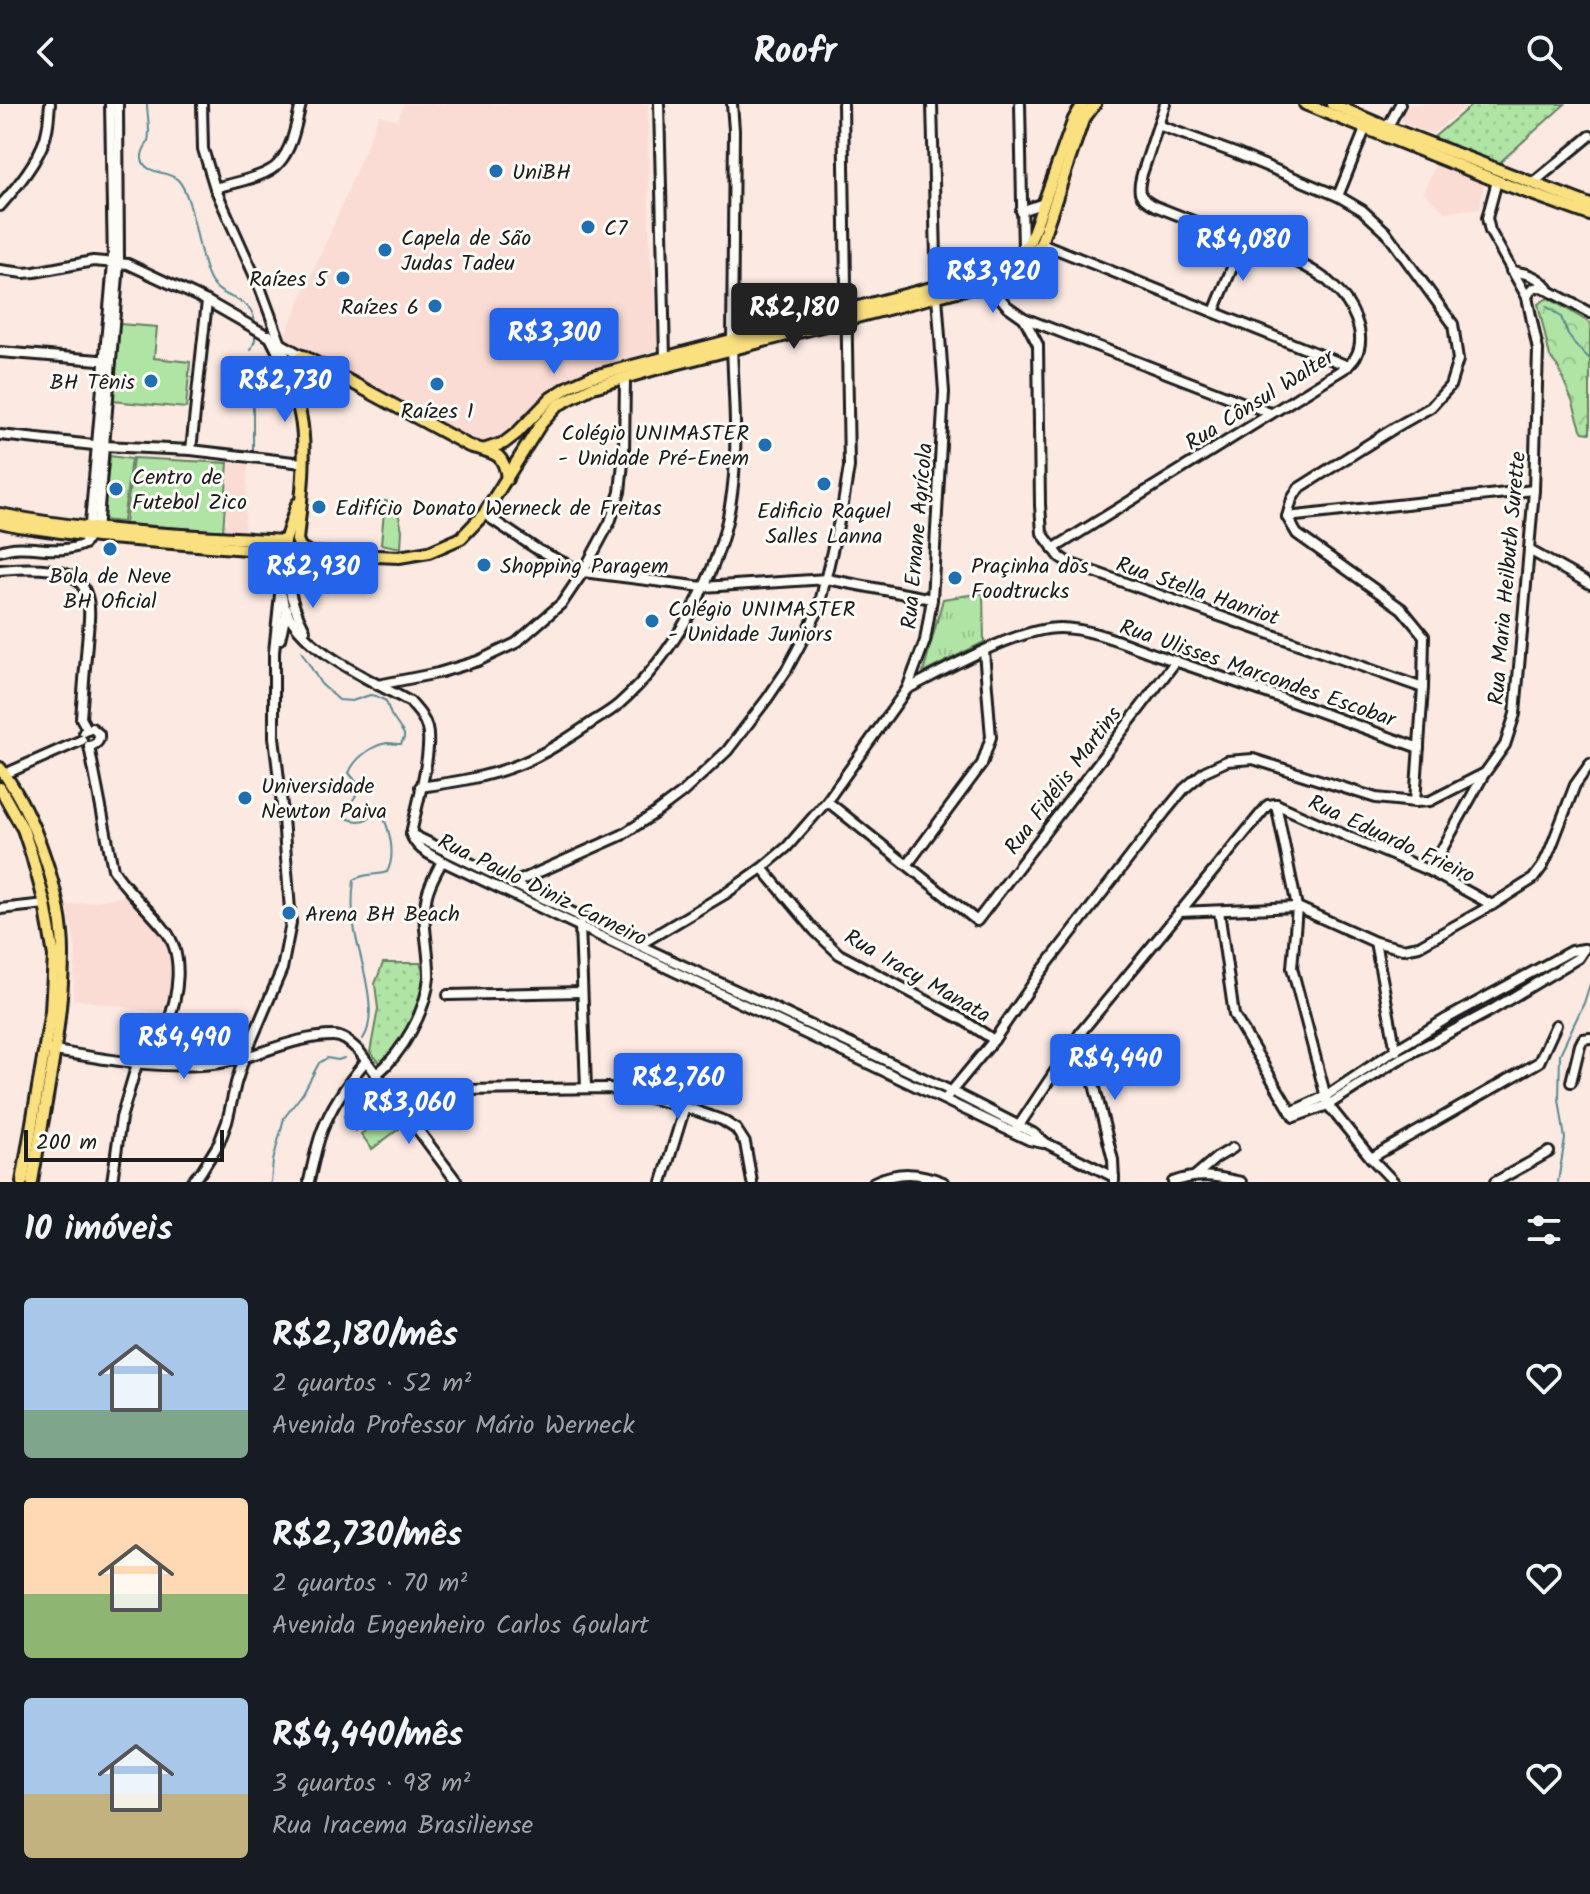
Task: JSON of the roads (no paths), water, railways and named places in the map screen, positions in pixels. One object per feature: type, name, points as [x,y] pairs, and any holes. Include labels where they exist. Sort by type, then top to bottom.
[{"type":"main road","points":[[486,449],[504,443],[551,398],[590,377],[647,367],[847,315],[937,290],[985,274],[1009,262],[1030,241],[1040,205],[1074,119],[1083,104]]},
{"type":"main road","points":[[937,290],[988,283],[1029,258],[1041,243],[1083,120],[1095,104]]},
{"type":"main road","points":[[1306,104],[1366,127],[1383,130]]},
{"type":"main road","points":[[1332,104],[1383,130],[1590,215]]},
{"type":"main road","points":[[1505,180],[1533,183],[1590,205]]},
{"type":"main road","points":[[1040,205],[1048,210],[1049,218]]},
{"type":"main road","points":[[0,522],[39,529],[285,547],[308,552],[399,557],[429,552],[461,538],[484,514],[533,433],[558,405],[593,387],[625,379],[647,367],[652,352],[665,357],[732,345]]},
{"type":"main road","points":[[308,552],[300,547],[297,540],[303,426],[293,380],[294,363],[303,356],[469,446],[486,449],[502,459],[507,479]]},
{"type":"main road","points":[[285,547],[301,491]]},
{"type":"main road","points":[[0,514],[93,532]]},
{"type":"main road","points":[[2,771],[27,812],[44,852],[61,922],[63,956],[32,1182]]},
{"type":"main road","points":[[0,788],[23,829],[32,856],[54,956],[50,1050],[22,1182]]},
{"type":"main road","points":[[45,904],[57,911],[61,922]]},
{"type":"street","points":[[0,206],[13,192],[38,153],[47,132],[50,104]]},
{"type":"street","points":[[110,104],[116,263]]},
{"type":"street","points":[[0,551],[19,546],[69,549],[84,544],[93,532],[116,263],[118,104]]},
{"type":"street","points":[[202,104],[203,149],[215,188],[261,290],[293,380]]},
{"type":"street","points":[[215,188],[263,174],[279,164],[294,135],[301,104]]},
{"type":"street","points":[[659,104],[665,357]]},
{"type":"street","points":[[420,787],[465,781],[522,763],[557,746],[617,706],[642,681],[677,636],[695,606],[720,547],[730,509],[735,471],[732,104]]},
{"type":"street","points":[[512,884],[622,835],[682,793],[727,751],[767,699],[818,611],[849,467],[843,104]]},
{"type":"street","name":"Rua Ernane Agrícola","points":[[639,945],[725,894],[787,847],[827,801],[907,689],[925,641],[932,599],[944,392],[937,290],[932,104]]},
{"type":"street","points":[[1020,104],[1023,251]]},
{"type":"street","name":"Rua Cônsul Walter","points":[[1053,549],[1348,366],[1356,356],[1360,342],[1359,328],[1349,306],[1336,288],[1319,274],[1299,263],[1155,206],[1140,195],[1139,185],[1165,104]]},
{"type":"street","points":[[1383,130],[1400,104]]},
{"type":"street","points":[[1158,125],[1235,153],[1338,196],[1362,210],[1386,232],[1453,324],[1458,360],[1450,386],[1431,407],[1299,488],[1287,517],[1297,534],[1402,609],[1424,636],[1415,802]]},
{"type":"street","points":[[1338,196],[1366,127]]},
{"type":"street","points":[[1533,183],[1590,136]]},
{"type":"street","name":"Rua Maria Heilbuth Surette","points":[[948,1095],[994,1040],[1041,972],[1165,812],[1184,789],[1205,771],[1227,761],[1253,759],[1376,798],[1430,801],[1485,773],[1505,745],[1515,714],[1529,550],[1538,350],[1527,297],[1490,231],[1487,218],[1490,204],[1505,180]]},
{"type":"street","points":[[1021,193],[1040,205]]},
{"type":"street","points":[[1021,211],[1040,205]]},
{"type":"street","points":[[1214,312],[1243,241]]},
{"type":"street","points":[[1041,243],[1348,366]]},
{"type":"street","points":[[0,270],[24,273],[93,261],[133,266],[207,301],[303,356]]},
{"type":"street","points":[[1511,271],[1526,273],[1551,291]]},
{"type":"street","points":[[988,283],[1007,306],[1024,318],[1270,413]]},
{"type":"street","points":[[1527,297],[1535,287],[1551,291],[1590,313]]},
{"type":"street","points":[[191,450],[207,301]]},
{"type":"street","points":[[1024,318],[1038,345],[1042,533],[1053,549]]},
{"type":"street","points":[[268,335],[293,380]]},
{"type":"street","points":[[0,352],[109,361]]},
{"type":"street","points":[[378,685],[478,661],[516,643],[562,603],[610,522],[620,492],[625,379]]},
{"type":"street","points":[[0,435],[100,446],[191,450],[302,463]]},
{"type":"street","points":[[1287,517],[1534,490]]},
{"type":"street","points":[[484,514],[538,550],[583,572],[703,587],[827,579],[932,599]]},
{"type":"street","points":[[191,1182],[219,1143],[244,1058],[282,969],[288,945],[291,923],[286,799],[274,737],[274,652],[285,547]]},
{"type":"street","name":"Rua Stella Hanriot","points":[[1053,549],[1069,563],[1423,688]]},
{"type":"street","points":[[1529,550],[1590,584]]},
{"type":"street","points":[[274,652],[286,611],[291,560],[308,552]]},
{"type":"street","points":[[0,570],[36,568],[58,571],[82,585],[89,615],[81,718],[87,729]]},
{"type":"street","points":[[280,583],[286,611],[308,638],[329,658],[410,702],[427,726],[429,746],[411,834]]},
{"type":"street","points":[[289,593],[308,638]]},
{"type":"street","points":[[280,638],[287,629],[298,628]]},
{"type":"street","name":"Rua Ulisses Marcondes Escobar","points":[[907,689],[1025,634],[1059,628],[1087,632],[1176,661],[1419,748]]},
{"type":"street","points":[[827,801],[907,865],[987,753],[991,737],[984,651]]},
{"type":"street","name":"Rua Fidélis Martins","points":[[907,865],[977,921],[1176,661]]},
{"type":"street","points":[[394,693],[395,683],[400,679]]},
{"type":"street","points":[[2,771],[86,743],[96,744],[99,736],[95,729],[87,729],[83,733],[86,743],[113,869],[169,934],[175,946],[178,972],[169,1017],[150,1064]]},
{"type":"street","points":[[1179,912],[1297,907],[1375,942],[1403,949],[1419,946],[1533,879],[1542,867],[1575,785],[1590,766]]},
{"type":"street","points":[[1430,871],[1485,773]]},
{"type":"street","points":[[1016,1129],[1081,1032],[1268,805],[1276,804],[1297,907],[1292,968],[1327,1100],[1371,1158],[1394,1182]]},
{"type":"street","name":"Rua Eduardo Frieiro","points":[[1276,804],[1430,871],[1492,905]]},
{"type":"street","name":"Rua Paulo Diniz Carneiro","points":[[411,834],[1016,1129],[1033,1133],[1114,1179]]},
{"type":"street","name":"Rua Paulo Diniz Carneiro","points":[[411,834],[420,849],[442,861],[580,927],[839,1043]]},
{"type":"street","points":[[376,1075],[408,1034],[425,996],[429,977],[424,915],[426,897],[442,861]]},
{"type":"street","points":[[287,867],[298,866]]},
{"type":"street","name":"Rua Iracy Manata","points":[[762,868],[815,931],[839,954],[963,1020],[994,1040]]},
{"type":"street","points":[[0,909],[45,904]]},
{"type":"street","points":[[1219,911],[1234,1015],[1292,1114],[1327,1100],[1466,1025],[1578,958],[1584,949],[1571,951],[1446,1019],[1395,1050],[1327,1100]]},
{"type":"street","points":[[583,917],[580,927],[586,1088]]},
{"type":"street","points":[[1375,942],[1398,1060]]},
{"type":"street","points":[[448,995],[582,992]]},
{"type":"street","points":[[1371,1158],[1539,1062],[1556,1025]]},
{"type":"street","points":[[1081,1032],[1113,1160],[1114,1179]]},
{"type":"street","points":[[50,1050],[137,1064],[218,1063],[338,1034],[352,1044],[366,1061],[457,1182]]},
{"type":"street","points":[[1571,1082],[1580,1045],[1583,1039],[1590,1038]]},
{"type":"street","points":[[112,1182],[121,1118],[137,1064],[155,1047]]},
{"type":"street","points":[[155,1047],[169,1064]]},
{"type":"street","points":[[309,1181],[325,1122],[366,1061]]},
{"type":"street","points":[[218,1063],[231,1070],[236,1083]]},
{"type":"street","points":[[387,1091],[609,1088],[685,1107],[722,1120],[736,1129],[745,1143],[752,1182]]},
{"type":"street","points":[[462,1091],[462,1104]]},
{"type":"street","points":[[662,1182],[685,1107]]},
{"type":"street","points":[[1195,1176],[1233,1148]]},
{"type":"street","points":[[1495,1182],[1549,1152]]},
{"type":"street","points":[[874,1182],[914,1173],[943,1182]]},
{"type":"street","points":[[1173,1182],[1195,1176],[1215,1176],[1241,1182]]},
{"type":"waterway","points":[[147,104],[149,132],[142,154],[144,164],[178,180],[188,199],[210,280],[223,293],[250,309],[255,326]]},
{"type":"waterway","points":[[1546,306],[1561,317],[1575,345],[1590,359]]},
{"type":"waterway","points":[[251,350],[255,332]]},
{"type":"waterway","points":[[248,379],[253,408],[253,454]]},
{"type":"waterway","points":[[301,651],[321,684],[339,700],[352,701],[370,695],[386,701],[404,734],[401,744],[381,744],[364,754],[349,773],[359,785],[344,812],[346,818],[359,821],[378,814],[383,816],[392,851],[387,872],[354,880],[354,926],[370,1016],[363,1039]]},
{"type":"waterway","points":[[1558,1182],[1565,1139],[1559,1099],[1560,1054],[1590,984]]},
{"type":"waterway","points":[[271,1182],[284,1118],[303,1093],[319,1063],[327,1058],[344,1058]]},
{"type":"place","name":"UniBH","points":[[496,171]]},
{"type":"place","name":"C7","points":[[588,227]]},
{"type":"place","name":"Capela de São Judas Tadeu","points":[[385,250]]},
{"type":"place","name":"Raízes 5","points":[[343,278]]},
{"type":"place","name":"Raízes 6","points":[[435,306]]},
{"type":"place","name":"BH Tênis","points":[[151,381]]},
{"type":"place","name":"Raízes 1","points":[[437,384]]},
{"type":"place","name":"Colégio UNIMASTER - Unidade Pré-Enem","points":[[765,445]]},
{"type":"place","name":"Edificio Raquel Salles Lanna","points":[[824,484]]},
{"type":"place","name":"Centro de Futebol Zico","points":[[116,489]]},
{"type":"place","name":"Edifício Donato Werneck de Freitas","points":[[319,507]]},
{"type":"place","name":"Bola de Neve BH Oficial","points":[[110,549]]},
{"type":"place","name":"Shopping Paragem","points":[[484,565]]},
{"type":"place","name":"Praçinha dos Foodtrucks","points":[[955,578]]},
{"type":"place","name":"Colégio UNIMASTER - Unidade Juniors","points":[[652,621]]},
{"type":"place","name":"Universidade Newton Paiva","points":[[245,798]]},
{"type":"place","name":"Arena BH Beach","points":[[289,913]]}]
